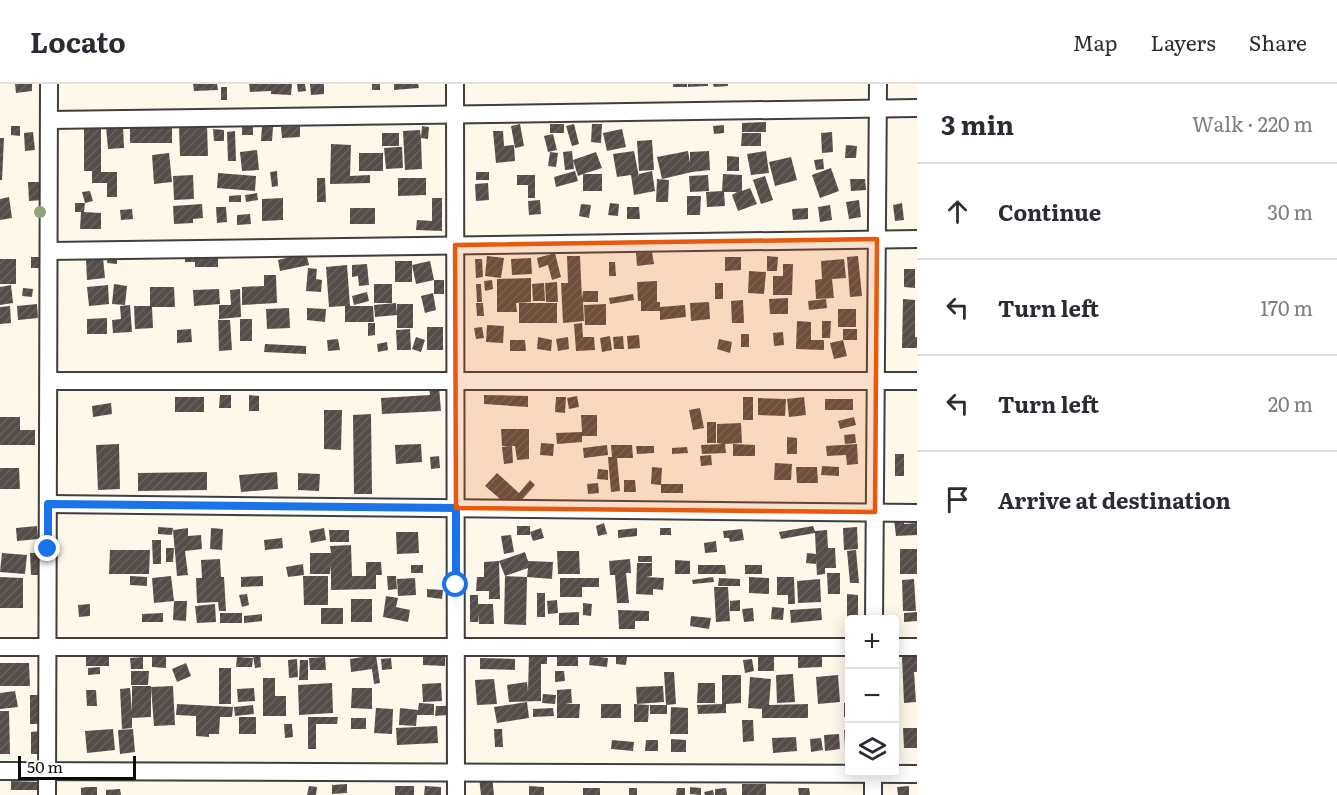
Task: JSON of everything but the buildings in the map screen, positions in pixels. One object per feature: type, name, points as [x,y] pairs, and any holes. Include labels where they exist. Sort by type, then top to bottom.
[{"type":"street","points":[[48,795],[49,84]]},
{"type":"street","points":[[455,84],[456,795]]},
{"type":"street","points":[[874,615],[878,84]]},
{"type":"street","points":[[49,120],[917,108]]},
{"type":"street","points":[[49,251],[917,239]]},
{"type":"street","points":[[49,381],[917,381]]},
{"type":"street","points":[[48,504],[917,513]]},
{"type":"street","points":[[0,647],[845,647]]},
{"type":"street","points":[[899,647],[917,647]]},
{"type":"street","points":[[0,771],[845,773]]},
{"type":"street","points":[[899,774],[917,774]]},
{"type":"street","points":[[873,777],[873,795]]},
{"type":"highlighted area","points":[[877,239],[875,512],[456,508],[455,245]]},
{"type":"route","points":[[48,549],[48,504],[456,508],[456,585]]}]
